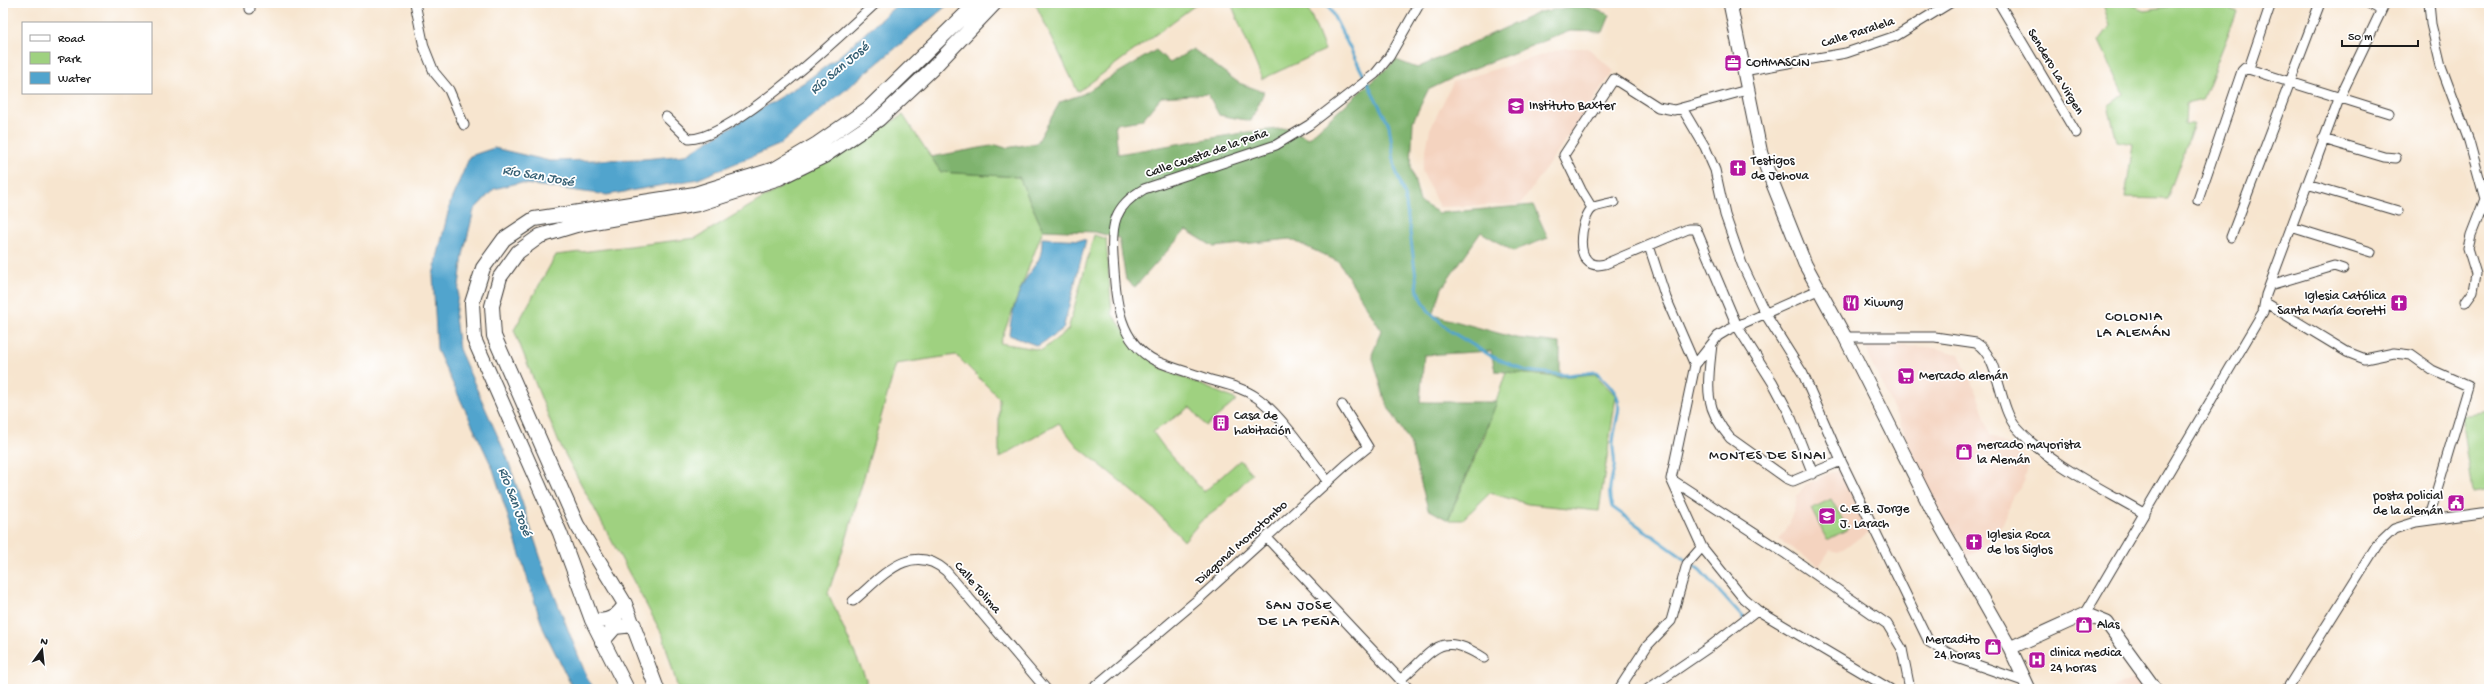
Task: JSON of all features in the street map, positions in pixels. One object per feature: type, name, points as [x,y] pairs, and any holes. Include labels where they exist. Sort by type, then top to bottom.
[{"type":"main road","points":[[627,689],[592,620],[560,533],[474,339],[472,303],[483,268],[504,239],[534,219],[695,194],[775,169],[817,144],[869,108],[977,3]]},
{"type":"main road","points":[[657,689],[625,604],[577,525],[494,336],[492,306],[500,277],[518,252],[540,236],[576,225],[698,204],[778,178],[824,156],[878,119],[931,70],[995,3]]},
{"type":"main road","points":[[1732,6],[1743,71],[1761,154],[1786,220],[1818,290],[1845,337],[1934,514],[2010,648],[2028,686]]},
{"type":"main road","points":[[592,620],[604,621],[614,617],[625,604]]},
{"type":"main road","points":[[2010,648],[2085,614],[2107,623],[2151,688]]},
{"type":"main road","points":[[602,642],[615,627],[634,625]]},
{"type":"street","points":[[415,3],[424,47],[434,72],[449,90],[464,125]]},
{"type":"street","points":[[666,117],[689,139],[728,124],[757,106],[876,3]]},
{"type":"street","name":"Calle Cuesta de la Peña","points":[[1328,482],[1275,415],[1256,397],[1240,389],[1156,361],[1137,347],[1124,331],[1119,314],[1112,242],[1118,211],[1130,197],[1144,189],[1175,177],[1276,145],[1309,125],[1361,85],[1372,76],[1389,57],[1420,3]]},
{"type":"street","name":"Calle Paralela","points":[[1743,71],[1835,56],[1896,36],[1950,3]]},
{"type":"street","name":"Sendero La Virgen","points":[[1999,3],[2076,133]]},
{"type":"street","points":[[2249,68],[2271,3]]},
{"type":"street","points":[[2231,237],[2320,3]]},
{"type":"street","points":[[2085,614],[2263,312],[2270,285],[2339,99],[2383,7],[2368,3]]},
{"type":"street","points":[[2429,3],[2431,24],[2441,66],[2469,141],[2485,198],[2471,234],[2468,248],[2476,274],[2473,291],[2465,302]]},
{"type":"street","points":[[2198,200],[2242,71],[2249,68],[2339,99],[2389,113]]},
{"type":"street","points":[[1592,208],[1581,190],[1564,155],[1614,79],[1658,106],[1674,110],[1747,90]]},
{"type":"street","points":[[1682,108],[1706,147],[1712,164],[1725,215],[1739,257],[1766,315],[1803,374],[1841,461],[1929,642],[1957,658],[2028,686]]},
{"type":"street","points":[[2324,140],[2384,157],[2396,158]]},
{"type":"street","points":[[2307,184],[2398,210]]},
{"type":"street","points":[[1592,208],[1614,202]]},
{"type":"street","points":[[1592,208],[1583,228],[1583,258],[1586,262],[1597,266],[1688,229],[1696,229],[1737,326],[1773,383],[1789,413],[1813,474]]},
{"type":"street","points":[[2291,227],[2372,252]]},
{"type":"street","points":[[1649,246],[1666,298],[1695,365]]},
{"type":"street","points":[[2270,285],[2334,266],[2343,269]]},
{"type":"street","points":[[1818,290],[1718,336],[1695,365],[1671,479],[1701,548],[1743,598],[1757,610],[1889,689]]},
{"type":"street","points":[[2266,303],[2346,352],[2365,359],[2394,353],[2411,355],[2432,370],[2468,386],[2428,520]]},
{"type":"street","points":[[1845,337],[1935,338],[1976,342],[1990,362],[2008,416],[2016,427],[2041,450],[2145,514]]},
{"type":"street","points":[[1712,344],[1707,395],[1725,432],[1739,445],[1786,478],[1799,480],[1841,461]]},
{"type":"street","name":"Diagonal Momotombo","points":[[1092,689],[1266,538],[1369,446],[1342,405]]},
{"type":"street","points":[[1671,479],[1786,554],[1887,624],[1902,649],[1910,689]]},
{"type":"street","points":[[2287,689],[2377,546],[2394,529],[2428,520],[2489,512]]},
{"type":"street","points":[[1266,538],[1408,689]]},
{"type":"street","points":[[1619,689],[1647,646],[1671,621],[1687,564],[1701,548]]},
{"type":"street","name":"Calle Tolima","points":[[853,601],[890,570],[910,559],[922,558],[936,562],[946,571],[1046,689]]},
{"type":"street","points":[[1648,689],[1708,648],[1757,610]]},
{"type":"street","points":[[1400,680],[1442,644],[1454,643],[1469,648],[1484,658]]},
{"type":"shaded area","name":"Instituto Baxter","points":[[1565,48],[1588,48],[1614,71],[1521,204],[1439,207],[1422,171],[1430,129],[1453,82]]},
{"type":"shaded area","name":"mercado mayorista la Alemán","points":[[1865,344],[1930,347],[1959,354],[1980,402],[1990,434],[2030,460],[2024,482],[2015,493],[2003,523],[1984,546],[1964,559],[1917,467],[1896,414],[1872,365]]},
{"type":"shaded area","name":"C.E.B. Jorge J. Larach","points":[[1838,469],[1871,531],[1838,552],[1830,550],[1819,566],[1779,540],[1789,525],[1798,495],[1805,485]]},
{"type":"shaded area","points":[[2135,677],[2146,689],[2109,689],[2119,684]]},
{"type":"green space","points":[[1035,3],[1198,3],[1078,92]]},
{"type":"green space","points":[[1231,3],[1306,3],[1325,50],[1262,79]]},
{"type":"green space","points":[[2128,3],[2145,10],[2192,3],[2215,3],[2237,12],[2202,100],[2186,104],[2185,124],[2194,124],[2167,199],[2125,198],[2133,144],[2117,141],[2108,106],[2124,94],[2099,41],[2110,26],[2103,4]]},
{"type":"green space","points":[[1583,5],[1610,15],[1603,32],[1570,31],[1467,71],[1428,90],[1413,121],[1411,167],[1420,202],[1439,213],[1533,205],[1548,238],[1513,251],[1481,232],[1442,288],[1433,315],[1516,338],[1560,343],[1560,377],[1495,371],[1491,351],[1424,355],[1420,402],[1497,402],[1448,520],[1428,509],[1410,443],[1386,403],[1372,355],[1381,330],[1339,262],[1290,239],[1214,247],[1186,230],[1135,287],[1126,280],[1119,238],[1094,232],[1043,230],[1019,177],[941,172],[931,157],[996,145],[1006,148],[1037,143],[1060,102],[1083,94],[1156,50],[1170,63],[1193,49],[1239,83],[1264,92],[1251,121],[1219,115],[1208,94],[1161,97],[1142,120],[1115,124],[1118,154],[1248,132],[1288,128],[1308,138],[1396,60],[1417,68],[1540,12]]},
{"type":"green space","points":[[903,115],[941,172],[1019,177],[1043,230],[1000,343],[1042,350],[1068,330],[1094,235],[1106,239],[1112,314],[1137,347],[1161,368],[1237,400],[1206,426],[1190,407],[1153,432],[1163,446],[1204,492],[1240,460],[1252,474],[1219,508],[1201,521],[1184,541],[1152,507],[1077,446],[1059,423],[999,458],[999,398],[956,355],[896,364],[847,537],[828,593],[866,679],[866,689],[678,689],[663,636],[559,443],[514,330],[556,255],[696,238]]},
{"type":"green space","points":[[1506,372],[1560,377],[1595,374],[1616,396],[1599,511],[1528,504],[1490,493],[1462,520],[1448,520],[1484,437]]},
{"type":"green space","points":[[2489,411],[2489,490],[2473,493],[2462,415]]},
{"type":"green space","points":[[1831,499],[1848,529],[1827,540],[1811,509]]},
{"type":"water","name":"Río San José","points":[[899,3],[950,3],[779,145],[698,179],[607,195],[518,183],[494,189],[474,210],[463,255],[455,317],[459,349],[507,457],[546,574],[588,680],[595,689],[573,689],[543,628],[493,469],[437,350],[433,275],[451,200],[470,156],[494,148],[550,161],[644,159],[685,155],[803,83],[837,58]]},
{"type":"water","points":[[1042,238],[1086,240],[1063,329],[1038,346],[1009,335],[1011,321],[1022,286],[1040,257]]},
{"type":"waterway","points":[[1327,3],[1389,125],[1395,168],[1405,196],[1418,292],[1428,310],[1450,331],[1491,356],[1526,371],[1566,375],[1596,372],[1607,382],[1614,390],[1619,404],[1613,443],[1614,465],[1610,492],[1612,507],[1700,570],[1744,619]]},
{"type":"waterway","points":[[1724,641],[1745,625]]},
{"type":"place","name":"COHMASCIN","points":[[1733,63]]},
{"type":"place","name":"Instituto Baxter","points":[[1516,106]]},
{"type":"place","name":"Testigos de Jehova","points":[[1738,168]]},
{"type":"place","name":"xiwung","points":[[1851,303]]},
{"type":"place","name":"Iglesia Católica Santa María Goretti","points":[[2399,303]]},
{"type":"place","name":"Mercado alemán","points":[[1906,376]]},
{"type":"place","name":"Casa de habitación","points":[[1221,423]]},
{"type":"place","name":"mercado mayorista la Alemán","points":[[1964,452]]},
{"type":"place","name":"posta policial de la alemán","points":[[2456,503]]},
{"type":"place","name":"C.E.B. Jorge J. Larach","points":[[1827,516]]},
{"type":"place","name":"Iglesia Roca de los Siglos","points":[[1974,542]]},
{"type":"place","name":"Alas","points":[[2084,625]]},
{"type":"place","name":"Mercadito 24 horas","points":[[1993,647]]},
{"type":"place","name":"clinica medica 24 horas","points":[[2037,660]]},
{"type":"district","name":"COLONIA LA ALEMÁN","points":[[2134,326]]},
{"type":"district","name":"MONTES DE SINAI","points":[[1768,456]]},
{"type":"district","name":"SAN JOSE DE LA PEÑA","points":[[1299,614]]}]
